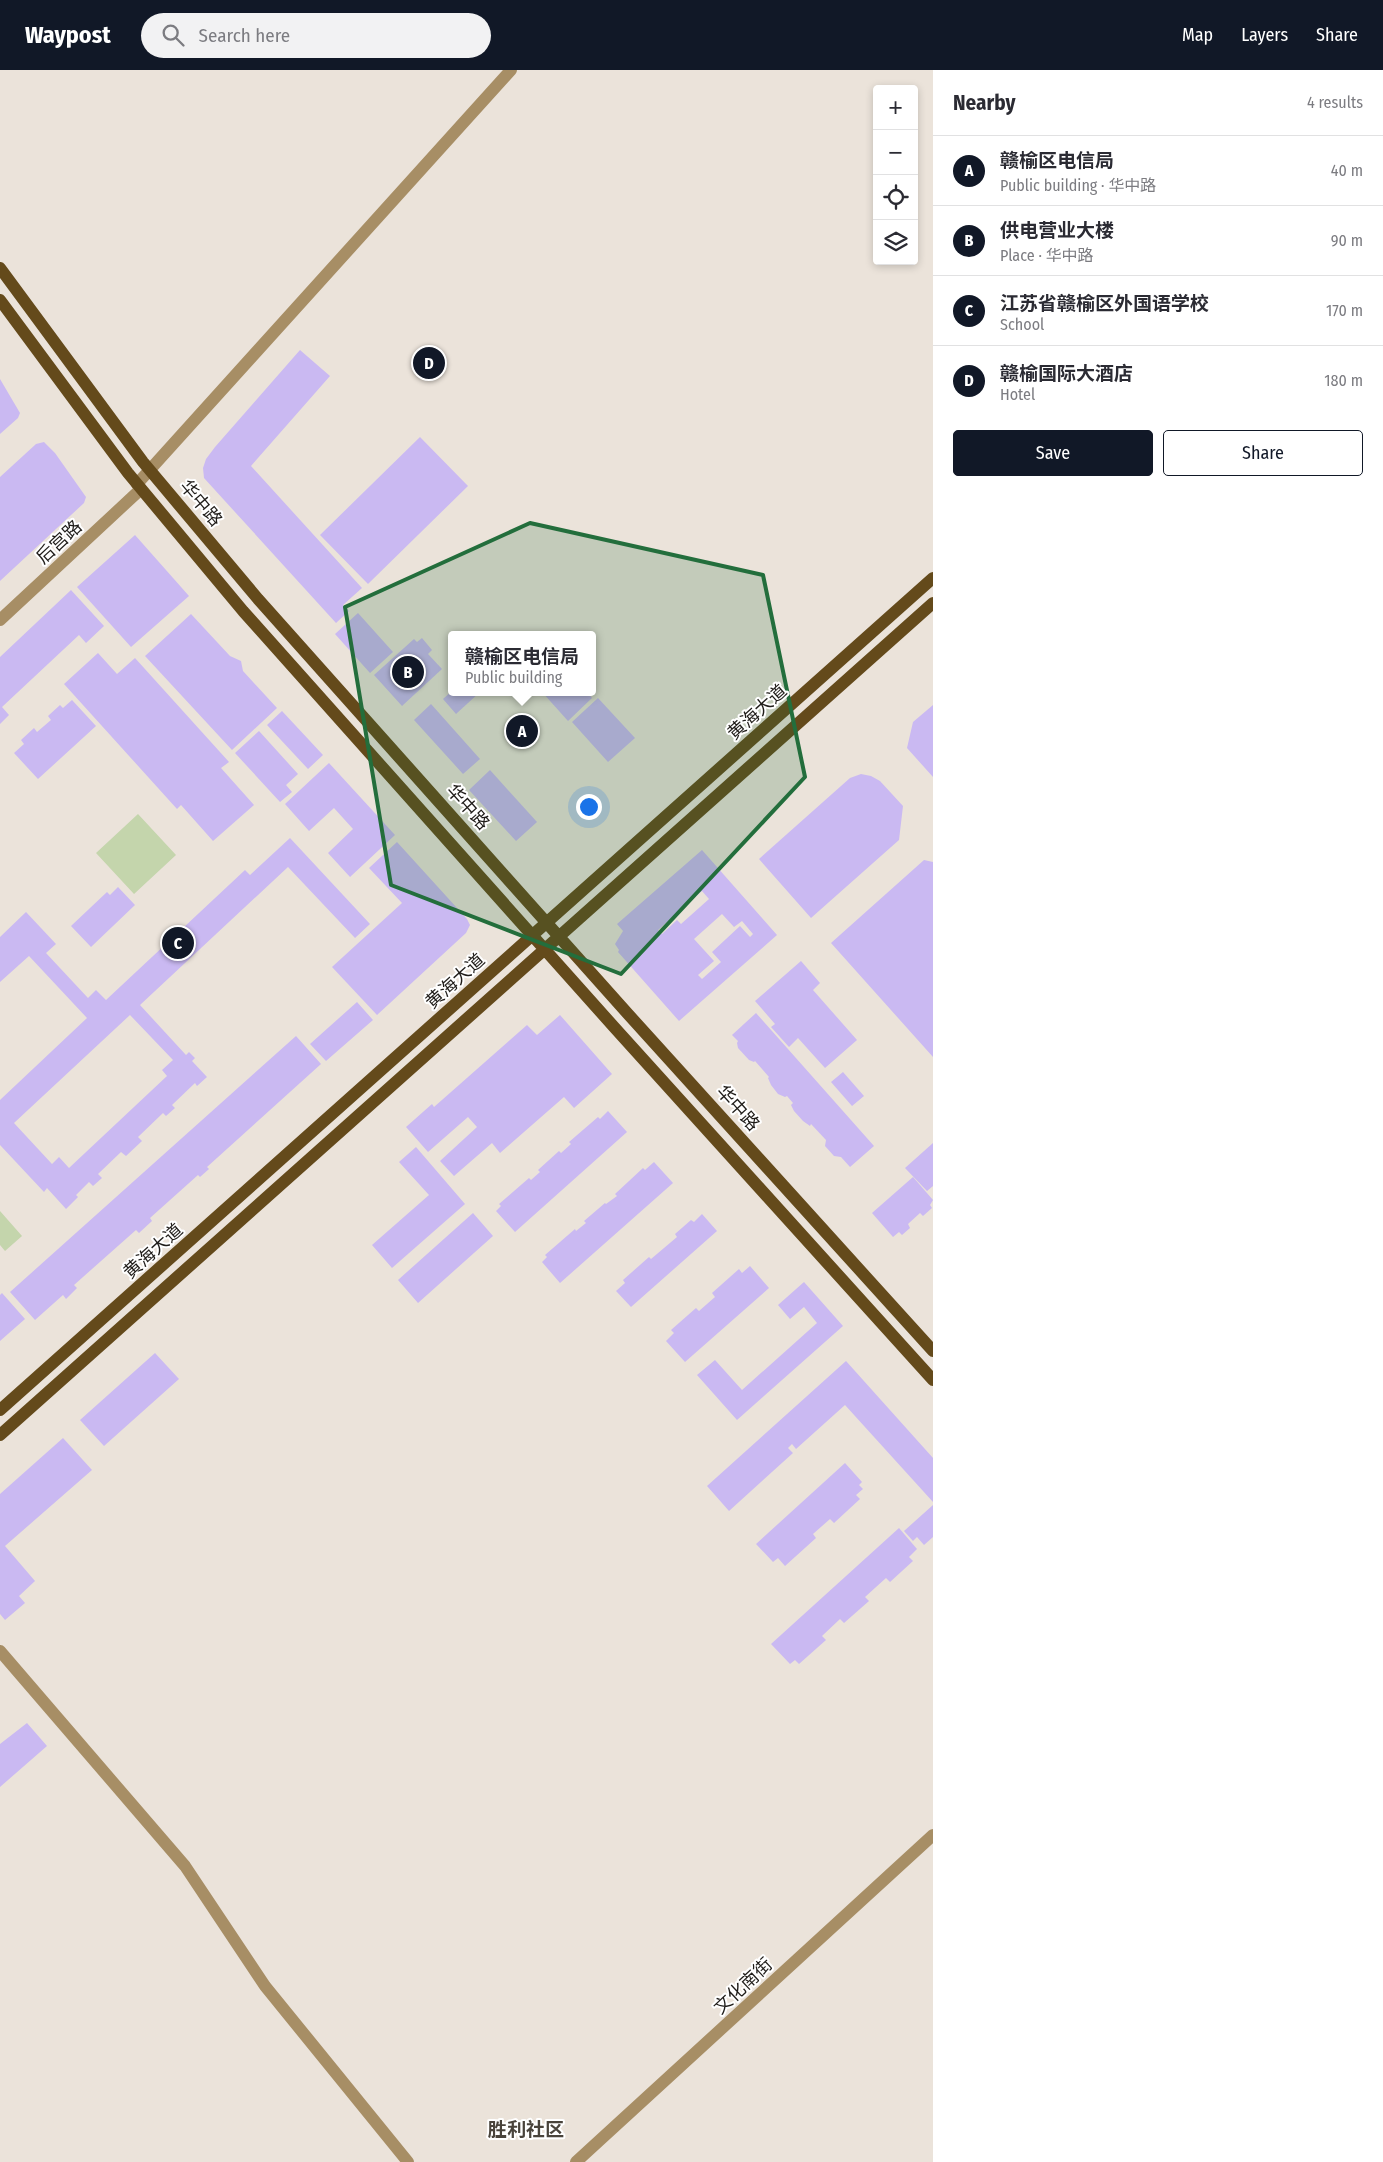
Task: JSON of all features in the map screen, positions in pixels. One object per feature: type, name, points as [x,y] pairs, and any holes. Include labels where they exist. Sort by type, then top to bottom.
[{"type":"main road","name":"华中路","points":[[0,268],[150,469],[258,599],[933,1351]]},
{"type":"main road","name":"华中路","points":[[1,305],[139,487],[243,611],[532,936],[933,1380]]},
{"type":"main road","name":"黄海大道","points":[[0,1410],[933,578]]},
{"type":"main road","name":"黄海大道","points":[[0,1435],[933,603]]},
{"type":"street","name":"后宫路","points":[[0,620],[139,487],[150,469],[511,70]]},
{"type":"street","points":[[0,1651],[185,1866],[265,1986],[408,2162]]},
{"type":"street","name":"文化南街","points":[[576,2162],[933,1835]]},
{"type":"highlighted area","points":[[530,523],[763,575],[805,777],[621,974],[391,885],[345,607]]},
{"type":"green space","points":[[138,814],[176,855],[134,894],[96,853]]},
{"type":"green space","points":[[0,1211],[22,1236],[5,1251],[0,1245]]},
{"type":"building","points":[[300,350],[330,376],[251,466],[362,588],[343,605],[349,611],[336,623],[204,478],[203,468],[206,459],[215,447]]},
{"type":"building","points":[[0,379],[20,413],[18,418],[0,434]]},
{"type":"building","points":[[420,437],[468,486],[368,584],[320,535]]},
{"type":"building","points":[[44,442],[55,453],[86,497],[84,503],[0,581],[0,477],[36,444]]},
{"type":"building","points":[[135,535],[189,596],[131,647],[77,587]]},
{"type":"building","points":[[71,590],[104,626],[86,643],[79,635],[2,707],[9,715],[0,724],[0,657]]},
{"type":"building","points":[[358,613],[393,652],[370,673],[335,634]]},
{"type":"building","points":[[191,614],[230,656],[241,661],[243,671],[277,708],[232,750],[145,656]]},
{"type":"building","points":[[422,638],[432,650],[428,654],[442,669],[402,706],[374,675],[414,639],[417,642]]},
{"type":"building","points":[[98,653],[117,674],[135,658],[229,762],[221,768],[254,805],[213,841],[181,805],[177,809],[64,684]]},
{"type":"building","points":[[448,695],[476,696],[456,714],[443,699]]},
{"type":"building","points":[[546,696],[590,696],[592,698],[568,721]]},
{"type":"building","points":[[598,698],[635,738],[608,762],[572,722]]},
{"type":"building","points":[[72,700],[96,726],[38,779],[14,753],[24,744],[21,740],[34,728],[37,732],[51,720],[48,716],[60,705],[63,708]]},
{"type":"building","points":[[431,704],[480,759],[463,774],[414,720]]},
{"type":"building","points":[[933,705],[933,777],[907,748],[913,722]]},
{"type":"building","points":[[282,711],[323,755],[308,769],[267,725]]},
{"type":"building","points":[[259,731],[298,774],[286,785],[292,792],[280,802],[235,753]]},
{"type":"building","points":[[329,763],[395,835],[350,877],[328,853],[353,829],[334,808],[309,831],[285,804]]},
{"type":"building","points":[[490,770],[537,822],[516,841],[469,790]]},
{"type":"building","points":[[861,774],[871,776],[880,781],[903,806],[899,840],[811,918],[759,859],[850,778]]},
{"type":"building","points":[[290,838],[370,924],[355,938],[288,867],[140,1005],[186,1055],[189,1052],[195,1058],[192,1061],[207,1077],[197,1086],[195,1083],[172,1105],[175,1108],[166,1116],[163,1113],[138,1137],[142,1141],[126,1156],[121,1152],[98,1174],[102,1178],[93,1186],[89,1182],[66,1209],[47,1188],[44,1192],[0,1145],[0,1100],[87,1018],[29,956],[0,982],[0,937],[26,912],[56,944],[46,953],[88,998],[96,990],[106,1000],[245,870],[250,875]],"holes":[[[130,1015],[173,1060],[162,1070],[167,1076],[69,1168],[59,1157],[52,1164],[14,1123]]]},
{"type":"building","points":[[397,842],[467,919],[470,925],[466,933],[377,1015],[332,967],[402,903],[369,868]]},
{"type":"building","points":[[702,850],[777,935],[679,1021],[618,952],[619,950],[615,944],[623,931],[617,924]],"holes":[[[702,891],[709,899],[681,924],[677,920],[662,934],[658,930]],[[722,914],[734,927],[742,921],[753,934],[750,937],[740,926],[712,952],[721,962],[702,979],[698,975],[714,961],[694,939]]]},
{"type":"building","points":[[924,860],[933,862],[933,1057],[831,943]]},
{"type":"building","points":[[118,887],[135,905],[91,947],[71,926],[107,892],[110,895]]},
{"type":"building","points":[[801,961],[820,983],[813,990],[857,1040],[825,1068],[798,1038],[789,1047],[771,1027],[775,1024],[755,1001]]},
{"type":"building","points":[[357,1002],[373,1020],[326,1061],[310,1044]]},
{"type":"building","points":[[756,1013],[874,1146],[850,1167],[841,1157],[834,1156],[825,1146],[826,1140],[811,1124],[810,1126],[803,1121],[794,1111],[791,1105],[793,1103],[787,1096],[778,1094],[771,1085],[769,1077],[755,1061],[749,1060],[738,1048],[738,1041],[732,1035]]},
{"type":"building","points":[[560,1015],[612,1074],[574,1108],[564,1097],[500,1153],[492,1143],[454,1176],[440,1161],[477,1127],[468,1117],[428,1152],[406,1127],[432,1104],[434,1107],[527,1025],[537,1035]]},
{"type":"building","points":[[296,1036],[321,1064],[207,1167],[209,1169],[200,1177],[198,1175],[150,1218],[152,1221],[139,1233],[136,1230],[74,1285],[77,1288],[66,1299],[63,1295],[35,1320],[10,1292]]},
{"type":"building","points":[[843,1072],[864,1096],[852,1106],[831,1082]]},
{"type":"building","points":[[608,1111],[627,1132],[515,1232],[496,1211],[501,1206],[499,1204],[529,1178],[531,1180],[540,1172],[538,1170],[559,1151],[561,1153],[571,1144],[569,1142],[598,1117],[600,1119]]},
{"type":"building","points":[[933,1143],[933,1186],[927,1191],[905,1168]]},
{"type":"building","points":[[416,1147],[465,1204],[392,1268],[372,1245],[429,1195],[399,1162]]},
{"type":"building","points":[[654,1162],[673,1183],[560,1283],[542,1262],[547,1257],[545,1255],[575,1229],[576,1231],[586,1223],[584,1221],[605,1203],[617,1196],[615,1194],[643,1168],[645,1170]]},
{"type":"building","points":[[913,1177],[933,1200],[930,1205],[932,1208],[923,1216],[920,1213],[908,1224],[910,1228],[902,1235],[899,1232],[893,1237],[872,1213]]},
{"type":"building","points":[[473,1213],[493,1236],[418,1303],[398,1280]]},
{"type":"building","points":[[702,1214],[717,1231],[631,1307],[616,1291],[625,1283],[623,1280],[649,1257],[651,1259],[677,1237],[675,1234],[691,1220],[694,1222]]},
{"type":"building","points":[[750,1266],[769,1288],[685,1362],[666,1341],[674,1333],[671,1330],[696,1308],[699,1311],[715,1297],[712,1293],[739,1269],[742,1273]]},
{"type":"building","points":[[804,1282],[843,1326],[737,1420],[697,1375],[715,1360],[742,1390],[817,1323],[804,1307],[790,1319],[778,1305]]},
{"type":"building","points":[[2,1293],[25,1319],[0,1341],[0,1295]]},
{"type":"building","points":[[155,1353],[179,1379],[104,1446],[80,1420]]},
{"type":"building","points":[[846,1361],[933,1458],[933,1502],[845,1405],[796,1449],[792,1444],[788,1448],[793,1453],[729,1511],[707,1486]]},
{"type":"building","points":[[63,1438],[92,1470],[5,1546],[35,1581],[19,1596],[25,1603],[5,1620],[0,1614],[0,1494]]},
{"type":"building","points":[[845,1463],[862,1482],[859,1485],[863,1489],[856,1495],[860,1499],[834,1523],[830,1519],[813,1534],[816,1538],[785,1566],[778,1558],[773,1562],[756,1544]]},
{"type":"building","points":[[933,1505],[933,1537],[924,1545],[917,1537],[913,1541],[904,1531]]},
{"type":"building","points":[[899,1528],[917,1549],[909,1557],[913,1561],[890,1582],[886,1578],[865,1597],[869,1601],[844,1623],[840,1619],[822,1636],[826,1640],[799,1664],[795,1660],[790,1664],[771,1644]]},
{"type":"building","points":[[27,1723],[47,1746],[0,1787],[0,1744]]},
{"type":"place","name":"赣榆国际大酒店","points":[[429,363]]},
{"type":"place","name":"供电营业大楼","points":[[408,672]]},
{"type":"place","name":"赣榆区电信局","points":[[522,731]]},
{"type":"place","name":"江苏省赣榆区外国语学校","points":[[178,943]]},
{"type":"district","name":"胜利社区","points":[[526,2129]]}]
